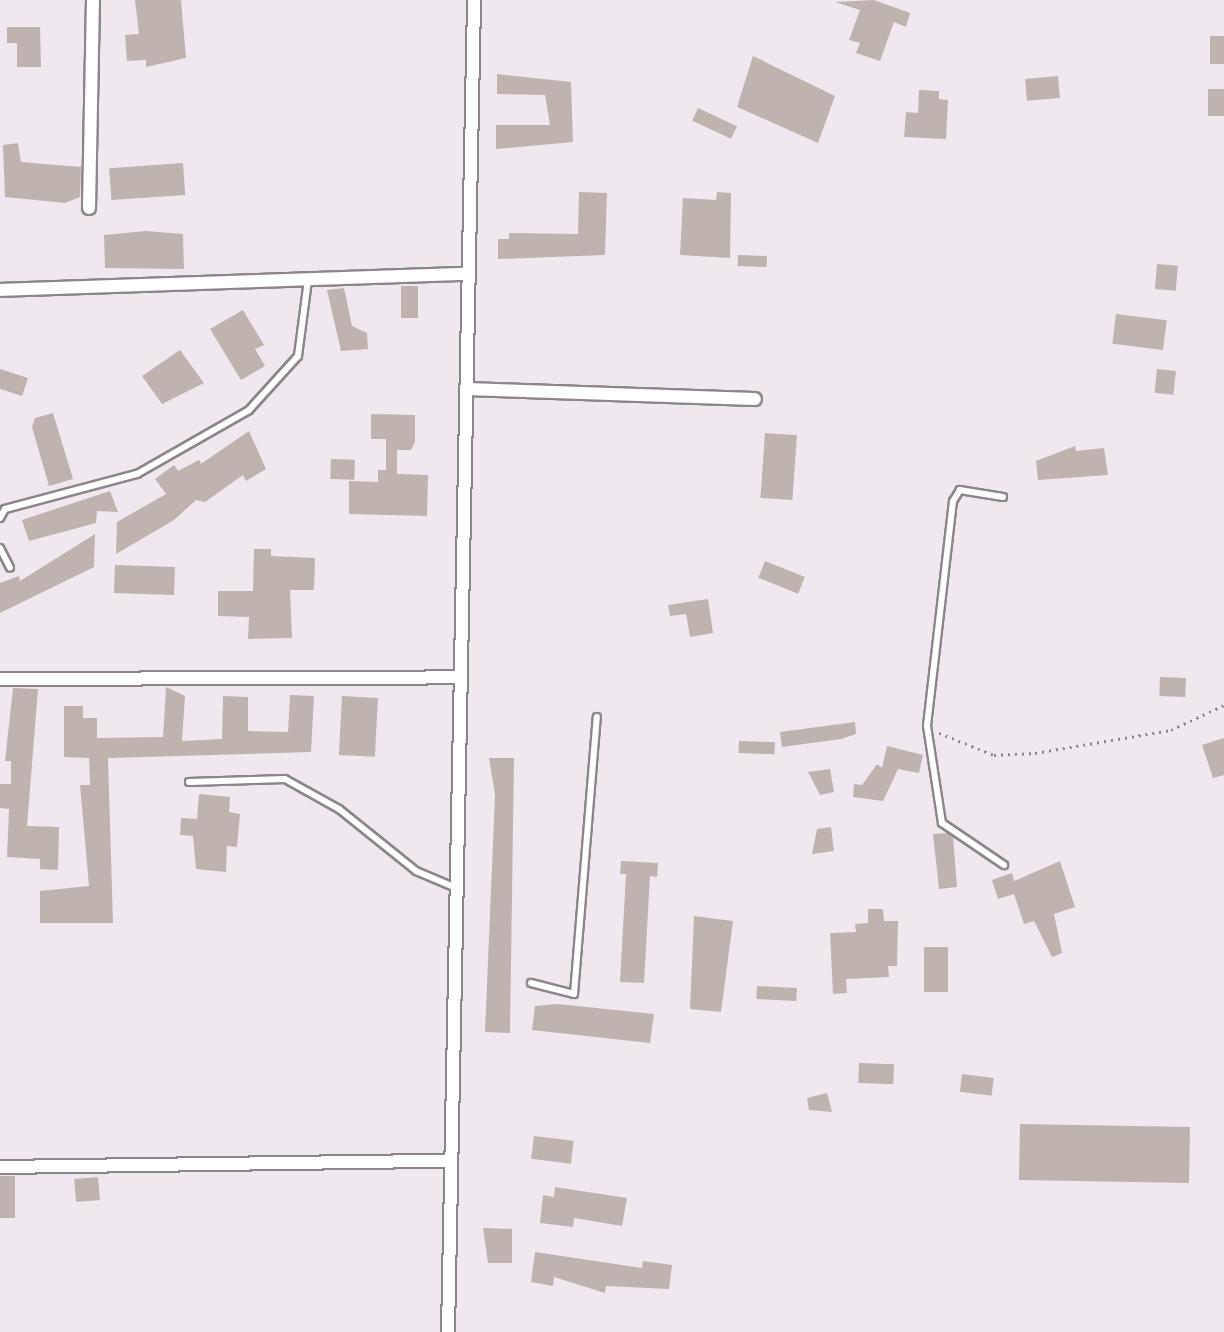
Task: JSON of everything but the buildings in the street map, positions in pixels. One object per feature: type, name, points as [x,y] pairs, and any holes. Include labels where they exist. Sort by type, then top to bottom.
[{"type":"street","points":[[89,208],[93,0]]},
{"type":"street","points":[[448,1332],[474,0]]},
{"type":"street","points":[[0,290],[468,274]]},
{"type":"street","points":[[466,389],[755,399]]},
{"type":"street","points":[[0,679],[460,677]]},
{"type":"street","points":[[0,1167],[451,1161]]},
{"type":"lane","points":[[0,518],[5,509],[137,474],[249,410],[298,356],[308,280]]},
{"type":"lane","points":[[1003,497],[960,490],[953,501],[927,726],[942,823],[1003,865]]},
{"type":"lane","points":[[0,548],[10,568]]},
{"type":"lane","points":[[531,983],[574,994],[597,717]]},
{"type":"lane","points":[[189,782],[285,779],[339,809],[416,871],[456,888]]},
{"type":"path","points":[[927,726],[962,747],[994,755],[1035,753],[1171,730],[1224,705]]}]
